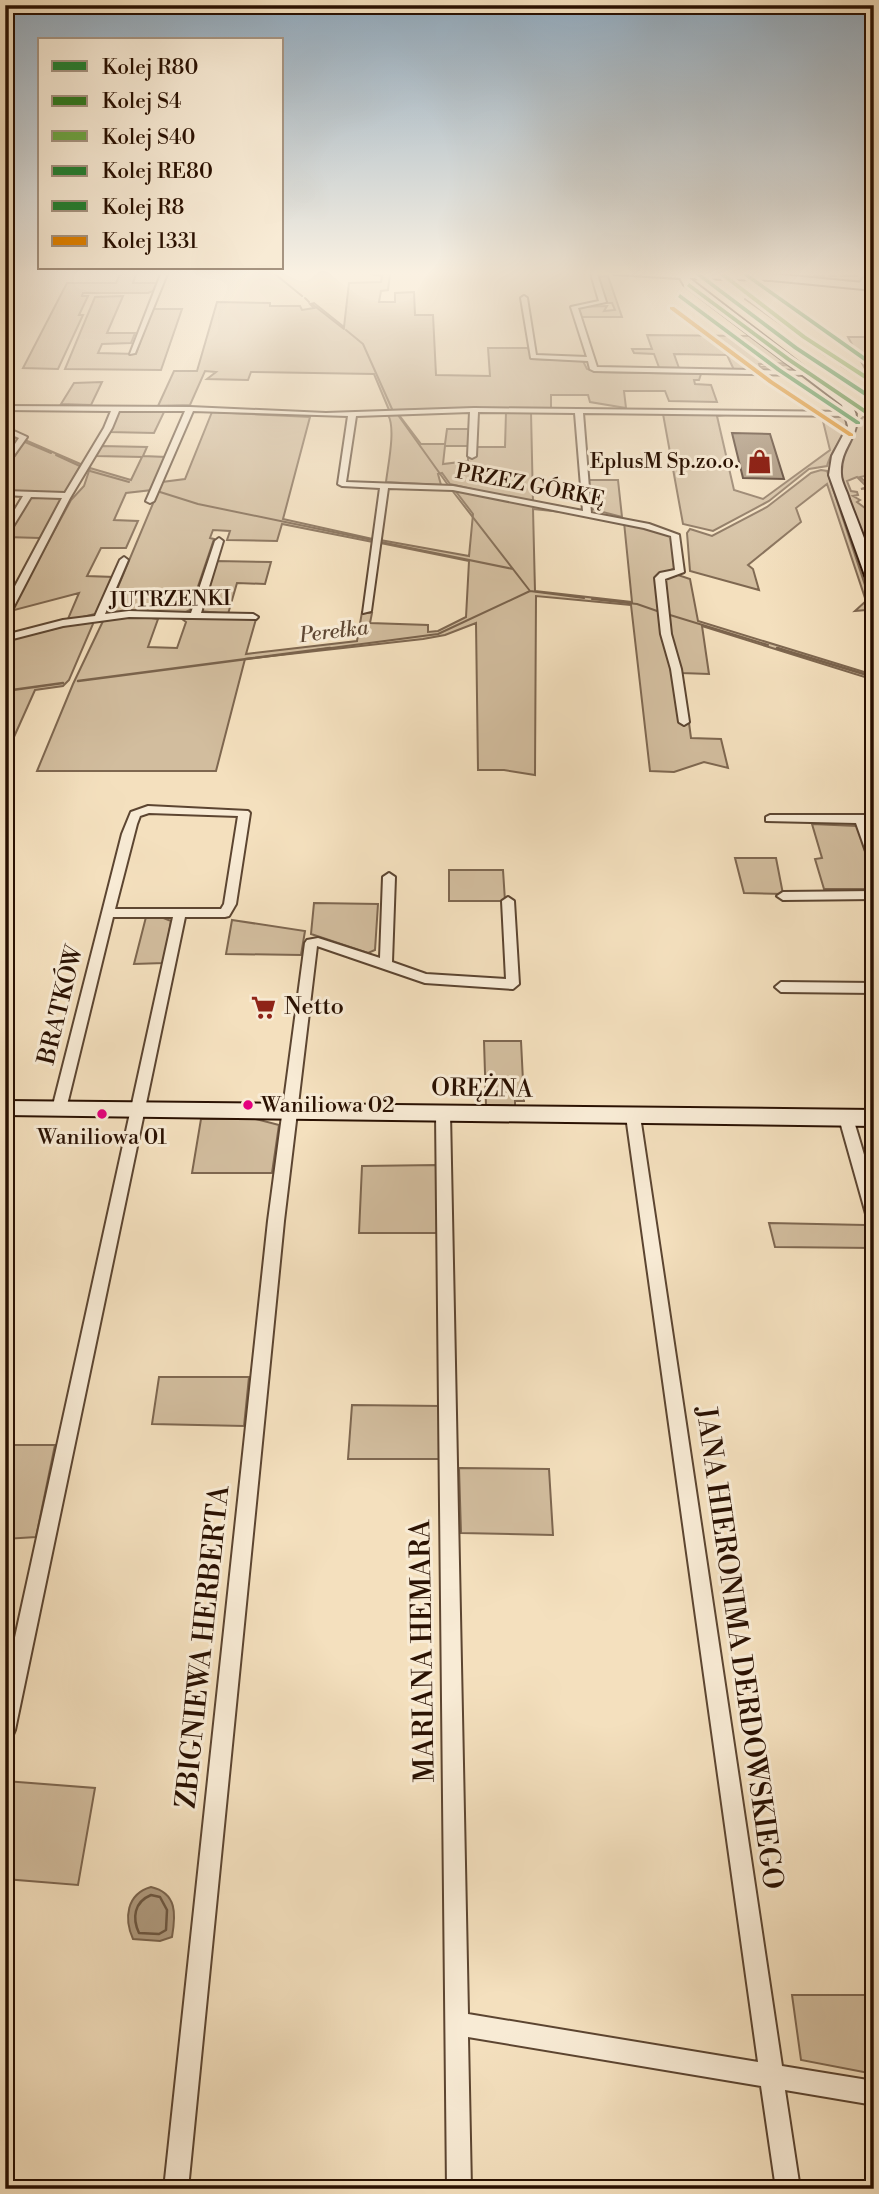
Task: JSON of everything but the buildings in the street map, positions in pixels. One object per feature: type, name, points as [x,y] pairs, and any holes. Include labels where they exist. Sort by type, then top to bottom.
[{"type":"street","points":[[812,376],[836,393],[852,414],[852,432],[837,456],[835,475],[874,584]]},
{"type":"street","points":[[5,408],[190,409],[352,415],[474,411],[852,414]]},
{"type":"street","points":[[5,614],[68,496],[92,458],[116,408]]},
{"type":"street","points":[[150,501],[190,409]]},
{"type":"street","points":[[472,456],[474,411]]},
{"type":"street","points":[[579,411],[587,515]]},
{"type":"street","name":"PRZEZ GÓRKĘ","points":[[352,415],[340,483],[453,488],[671,532],[675,535],[680,572],[663,575],[660,579],[684,722]]},
{"type":"street","points":[[5,429],[23,437],[5,466]]},
{"type":"street","points":[[366,611],[384,485]]},
{"type":"street","points":[[5,493],[68,496]]},
{"type":"street","points":[[5,533],[27,495]]},
{"type":"street","points":[[195,616],[219,541]]},
{"type":"street","points":[[99,618],[124,560]]},
{"type":"street","name":"JUTRZENKI","points":[[5,638],[63,623],[129,614],[253,617]]},
{"type":"street","name":"BRATKÓW","points":[[59,1109],[108,913],[137,812],[148,809],[240,810],[245,818],[230,904],[225,913],[180,914]]},
{"type":"street","points":[[770,819],[874,819]]},
{"type":"street","points":[[860,819],[874,857]]},
{"type":"street","points":[[389,877],[386,965],[435,979],[513,984],[508,901]]},
{"type":"street","points":[[783,896],[874,895]]},
{"type":"street","points":[[5,1730],[136,1110],[167,986],[180,914],[108,913]]},
{"type":"street","name":"ZBIGNIEWA HERBERTA","points":[[176,2189],[276,1220],[292,1111],[310,943],[318,942],[386,965]]},
{"type":"street","points":[[781,987],[874,988]]},
{"type":"street","name":"ORĘŻNA","points":[[5,1108],[874,1118]]},
{"type":"street","name":"MARIANA HEMARA","points":[[443,1113],[459,2189]]},
{"type":"street","name":"JANA HIERONIMA DERDOWSKIEGO","points":[[633,1116],[788,2189]]},
{"type":"street","points":[[846,1118],[874,1214]]},
{"type":"street","points":[[456,2024],[874,2092]]},
{"type":"shaded area","points":[[172,376],[203,376],[190,405],[158,406]]},
{"type":"shaded area","points":[[210,376],[249,376],[248,380],[207,379]]},
{"type":"shaded area","points":[[375,376],[700,376],[699,380],[694,380],[695,384],[711,385],[717,402],[669,401],[665,391],[624,391],[626,408],[590,402],[588,395],[551,395],[551,408],[389,410]]},
{"type":"shaded area","points":[[102,382],[91,405],[61,404],[74,383]]},
{"type":"shaded area","points":[[120,410],[165,410],[154,433],[109,432]]},
{"type":"shaded area","points":[[212,412],[310,417],[283,519],[373,539],[373,542],[282,524],[277,541],[227,540],[230,531],[213,530],[210,538],[214,539],[190,610],[184,613],[107,613],[162,482],[185,479]]},
{"type":"shaded area","points":[[506,412],[531,412],[533,503],[450,484],[442,473],[438,474],[441,485],[386,482],[391,437],[388,415],[399,415],[421,444],[445,444],[447,429],[470,429],[469,446],[445,446],[443,464],[468,461],[468,457],[475,457],[475,447],[505,447]]},
{"type":"shaded area","points":[[663,414],[734,414],[717,416],[734,490],[763,499],[830,450],[822,417],[814,416],[847,417],[847,424],[827,466],[809,469],[769,501],[713,531],[683,524]]},
{"type":"shaded area","points":[[863,417],[874,420],[874,474],[860,477],[872,488],[861,489],[867,487],[857,477],[847,481],[851,491],[857,492],[858,495],[853,496],[860,500],[857,502],[869,511],[874,510],[866,516],[874,538],[874,573],[840,481],[839,464],[857,423]]},
{"type":"shaded area","points":[[25,440],[85,466],[79,468],[65,493],[52,495],[5,491],[5,471]]},
{"type":"shaded area","points":[[101,446],[147,447],[143,456],[166,457],[152,490],[126,493],[114,520],[138,521],[126,548],[101,548],[87,576],[114,577],[99,613],[5,636],[5,632],[12,634],[68,619],[79,593],[14,610],[5,627],[11,610],[71,500],[84,486],[90,468],[131,480],[142,457],[96,456]]},
{"type":"shaded area","points":[[827,471],[871,603],[866,610],[855,611],[866,601],[827,484],[796,508],[801,522],[748,565],[753,569],[759,590],[690,571],[687,533],[690,529],[712,536],[767,507],[811,473]]},
{"type":"shaded area","points":[[588,480],[618,480],[622,517],[591,509]]},
{"type":"shaded area","points":[[454,489],[562,512],[533,509],[535,591],[632,602],[624,522],[671,534],[676,568],[658,575],[664,610],[660,614],[682,723],[689,723],[691,738],[721,739],[728,768],[704,762],[674,772],[650,771],[631,605],[536,596],[535,775],[504,770],[478,770],[476,623],[445,635],[423,639],[245,659],[216,771],[37,771],[73,684],[104,619],[132,615],[158,619],[148,647],[177,648],[186,622],[182,619],[256,619],[246,654],[357,641],[362,612],[372,613],[370,623],[428,625],[428,632],[438,631],[466,617],[469,561],[380,543],[380,540],[469,556],[473,514]]},
{"type":"shaded area","points":[[29,497],[62,498],[40,538],[6,537]]},
{"type":"shaded area","points":[[216,561],[271,562],[265,584],[237,583],[228,614],[200,611]]},
{"type":"shaded area","points":[[672,573],[690,579],[698,621],[874,675],[874,680],[702,626],[709,674],[681,673],[667,624],[664,575]]},
{"type":"shaded area","points":[[90,620],[93,624],[69,680],[63,686],[35,690],[5,757],[5,641]]},
{"type":"shaded area","points":[[812,824],[857,826],[874,872],[874,889],[824,889],[815,859],[822,858]]},
{"type":"shaded area","points":[[735,858],[776,858],[783,894],[744,893]]},
{"type":"shaded area","points":[[449,870],[503,870],[505,901],[449,901]]},
{"type":"shaded area","points":[[314,903],[378,904],[375,950],[368,953],[311,934]]},
{"type":"shaded area","points":[[146,917],[161,917],[171,921],[164,963],[134,964]]},
{"type":"shaded area","points":[[232,920],[305,931],[301,955],[226,954]]},
{"type":"shaded area","points":[[484,1041],[521,1041],[524,1101],[515,1101],[515,1106],[486,1105]]},
{"type":"shaded area","points":[[201,1119],[256,1119],[279,1125],[272,1173],[192,1173]]},
{"type":"shaded area","points":[[436,1165],[438,1233],[359,1233],[362,1166]]},
{"type":"shaded area","points":[[769,1223],[865,1225],[873,1248],[775,1247]]},
{"type":"shaded area","points":[[159,1377],[249,1377],[244,1426],[152,1424]]},
{"type":"shaded area","points":[[352,1405],[441,1406],[440,1459],[348,1459]]},
{"type":"shaded area","points":[[5,1445],[55,1445],[36,1537],[5,1539]]},
{"type":"shaded area","points":[[459,1468],[549,1469],[553,1535],[461,1533]]},
{"type":"shaded area","points":[[5,1781],[95,1788],[78,1885],[5,1879]]},
{"type":"shaded area","points":[[792,1995],[874,1995],[874,2074],[801,2060]]},
{"type":"water","points":[[151,1887],[166,1894],[173,1906],[172,1937],[160,1941],[133,1939],[128,1923],[129,1908],[136,1895]]},
{"type":"waterway","points":[[377,376],[392,409]]},
{"type":"waterway","points":[[858,376],[874,386]]},
{"type":"waterway","points":[[398,415],[448,485]]},
{"type":"waterway","points":[[11,436],[17,439]]},
{"type":"waterway","points":[[25,442],[51,453]]},
{"type":"waterway","points":[[56,455],[82,467]]},
{"type":"waterway","points":[[90,471],[129,482]]},
{"type":"waterway","points":[[451,489],[513,569]]},
{"type":"waterway","points":[[160,492],[198,504],[372,540]]},
{"type":"waterway","points":[[381,542],[513,569]]},
{"type":"waterway","points":[[513,569],[530,591]]},
{"type":"waterway","name":"Perełka","points":[[316,650],[438,634],[530,591]]},
{"type":"waterway","name":"Perełka","points":[[530,591],[584,598]]},
{"type":"waterway","name":"Perełka","points":[[592,599],[637,604],[660,612]]},
{"type":"waterway","name":"Perełka","points":[[670,615],[768,645]]},
{"type":"waterway","name":"Perełka","points":[[78,681],[330,648]]},
{"type":"waterway","name":"Perełka","points":[[783,650],[777,648],[874,677]]},
{"type":"waterway","name":"Perełka","points":[[5,691],[63,683]]},
{"type":"rail line","name":"1331","points":[[763,376],[851,435]]},
{"type":"rail line","name":"RE80","points":[[789,376],[858,423]]},
{"type":"rail line","name":"S4","points":[[814,376],[866,412]]},
{"type":"rail line","name":"R80","points":[[839,376],[874,400]]},
{"type":"rail line","name":"S40","points":[[864,376],[874,383]]},
{"type":"place","name":"EplusM Sp.zo.o.","points":[[759,462]]},
{"type":"place","name":"Netto","points":[[264,1007]]},
{"type":"place","name":"Waniliowa 02","points":[[248,1105]]},
{"type":"place","name":"Waniliowa 01","points":[[102,1114]]}]
